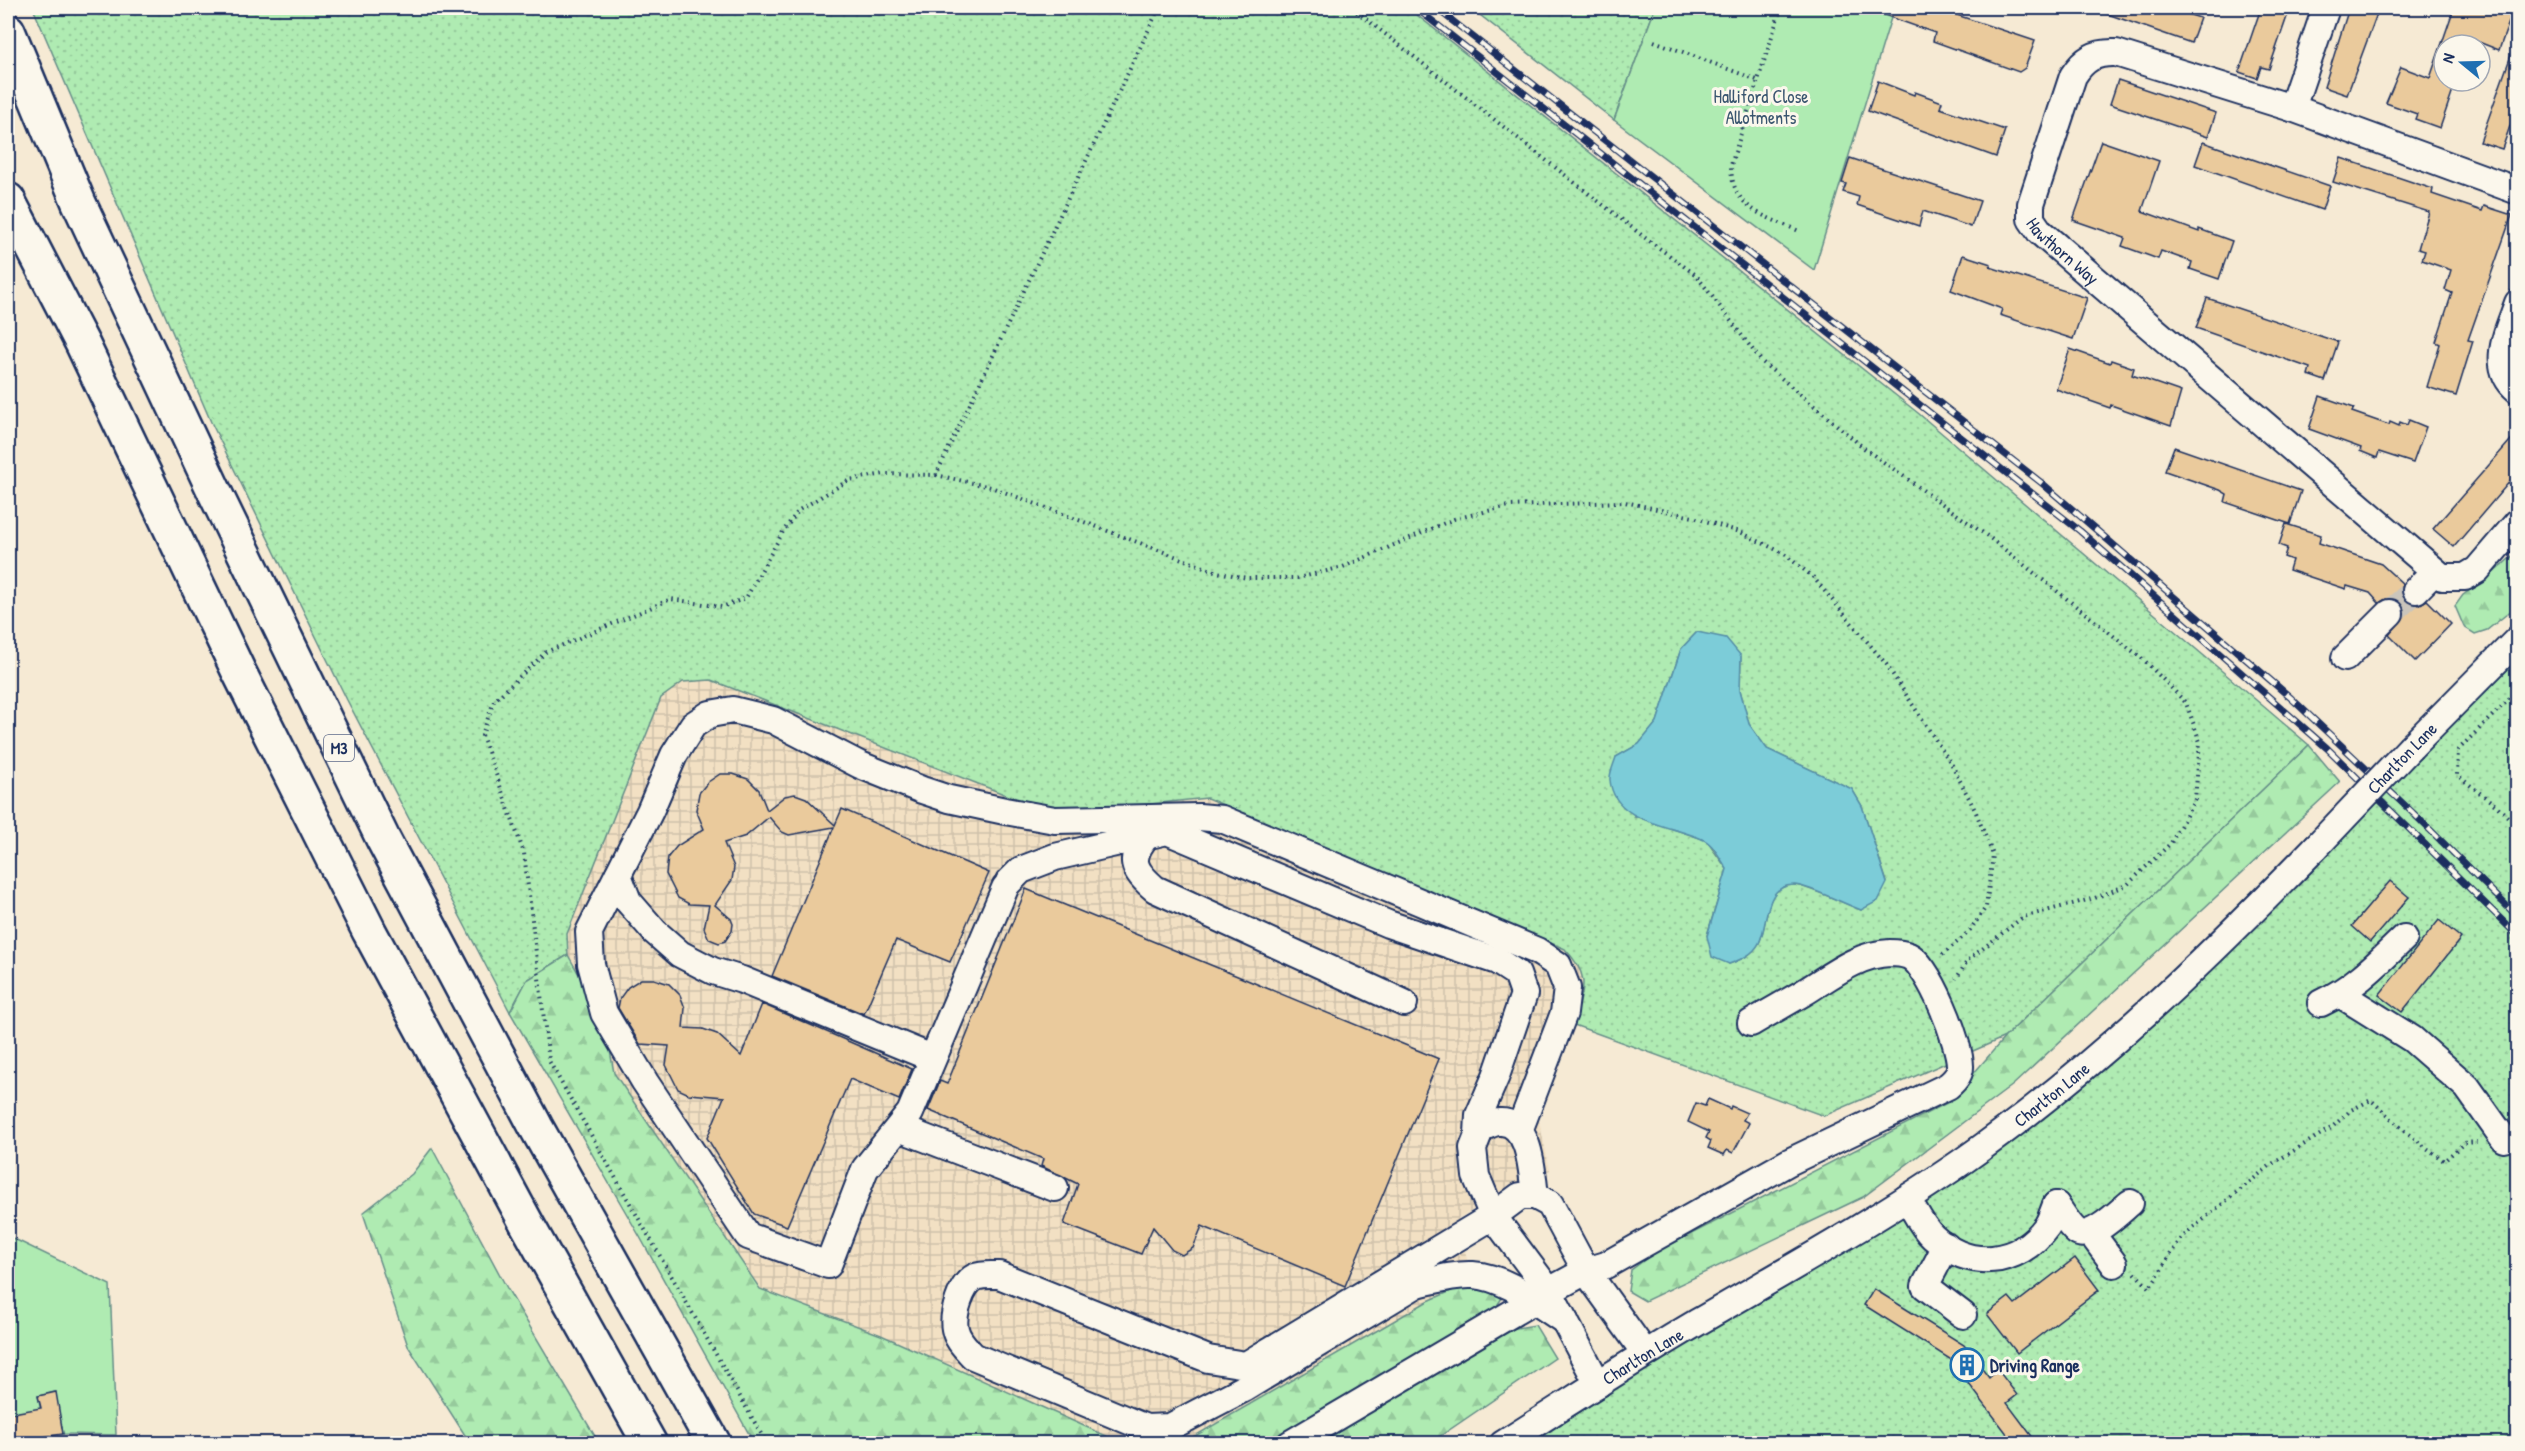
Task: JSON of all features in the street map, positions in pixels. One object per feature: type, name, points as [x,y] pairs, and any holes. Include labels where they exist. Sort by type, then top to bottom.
[{"type":"highway","name":"M3","points":[[8,31],[79,202],[217,497],[383,839],[536,1127],[714,1443]]},
{"type":"highway","points":[[8,200],[82,343],[238,670],[369,931],[517,1205],[650,1443]]},
{"type":"street","points":[[2292,108],[2326,8]]},
{"type":"street","name":"Hawthorn Way","points":[[2517,191],[2292,108],[2116,53],[2104,52],[2092,56],[2081,64],[2073,76],[2031,204],[2031,219],[2040,232],[2425,581],[2442,577],[2465,577],[2477,570],[2517,522]]},
{"type":"street","points":[[2517,303],[2503,347],[2502,362],[2506,376],[2517,390]]},
{"type":"street","points":[[2345,658],[2390,613]]},
{"type":"street","name":"Charlton Lane","points":[[1503,1443],[1645,1353],[1907,1198],[2017,1122],[2124,1036],[2223,943],[2517,639]]},
{"type":"street","points":[[1478,1134],[1479,1115],[1496,1076],[1524,994],[1517,974],[1497,961],[1389,924],[1167,831],[1147,827],[1054,820],[948,799],[860,765],[773,720],[733,710],[710,714],[693,725],[674,754],[650,811],[589,932],[591,964],[604,1013],[645,1082],[748,1236],[828,1265],[866,1169],[910,1113],[1007,885],[1021,870],[1147,827],[1199,817],[1222,819],[1538,951],[1558,965],[1567,988],[1564,1013],[1519,1131]]},
{"type":"street","points":[[1147,827],[1136,849],[1134,865],[1140,876],[1155,889],[1404,1003]]},
{"type":"street","points":[[618,875],[628,901],[680,954],[713,971],[742,980],[932,1058]]},
{"type":"street","points":[[2404,938],[2360,980],[2330,998],[2412,1038],[2467,1087],[2504,1139]]},
{"type":"street","points":[[1290,1443],[1586,1271],[1606,1265],[1789,1162],[1948,1086],[1956,1078],[1960,1067],[1941,1002],[1921,968],[1910,956],[1902,954],[1889,953],[1855,961],[1751,1023]]},
{"type":"street","points":[[1534,1196],[1528,1148],[1517,1127],[1500,1122],[1481,1128],[1473,1148],[1476,1176],[1493,1216],[1541,1296],[1565,1321],[1598,1384]]},
{"type":"street","points":[[898,1128],[1055,1188]]},
{"type":"street","points":[[1541,1296],[1494,1279],[1473,1275],[1447,1276],[1417,1284],[1243,1389],[1170,1427],[1146,1428],[973,1356],[958,1339],[954,1327],[962,1293],[973,1278],[985,1274],[999,1275],[1208,1359],[1246,1365],[1493,1216],[1520,1196],[1534,1196],[1550,1204],[1586,1271],[1645,1353]]},
{"type":"street","points":[[1907,1198],[1930,1235],[1957,1253],[1987,1261],[2013,1255],[2033,1241],[2048,1225],[2056,1205],[2075,1231],[2083,1235],[2091,1233],[2130,1203]]},
{"type":"street","points":[[2091,1233],[2125,1268]]},
{"type":"street","points":[[1946,1246],[1925,1286],[1963,1315]]},
{"type":"path","points":[[1352,8],[1644,237],[1696,275],[1761,362],[1864,448],[1990,538],[2144,660],[2186,704],[2200,742],[2195,799],[2171,843],[2127,885],[2095,898],[2023,917],[1968,960],[1941,1002]]},
{"type":"path","points":[[1781,8],[1756,80],[1731,165],[1731,176],[1743,201],[1756,213],[1799,231]]},
{"type":"path","points":[[1654,41],[1756,80]]},
{"type":"path","points":[[936,475],[991,486],[1207,568],[1247,578],[1298,578],[1343,567],[1454,519],[1509,506],[1624,502],[1693,517],[1740,532],[1783,553],[1813,577],[1886,664],[1952,765],[1975,810],[1993,855],[1986,907],[1963,937],[1942,956],[1921,968]]},
{"type":"path","points":[[2517,690],[2458,750],[2456,764],[2457,776],[2498,807],[2517,827]]},
{"type":"path","points":[[2125,1268],[2149,1288],[2161,1274],[2177,1242],[2190,1230],[2272,1164],[2331,1128],[2351,1110],[2372,1100],[2407,1133],[2444,1161],[2464,1143]]},
{"type":"shaded area","points":[[711,680],[1009,796],[1094,810],[1207,798],[1565,949],[1578,963],[1585,979],[1574,1025],[1537,1112],[1550,1170],[1458,1218],[1472,1282],[1428,1301],[1181,1443],[1122,1444],[881,1335],[760,1289],[614,1073],[608,1039],[585,985],[568,955],[567,934],[661,698],[683,682]]},
{"type":"green space","points":[[33,8],[1408,8],[1918,413],[2309,745],[2005,1037],[1824,1116],[1574,1025],[1583,985],[1579,968],[1565,949],[1207,798],[1094,810],[1054,809],[1009,796],[711,680],[683,682],[661,698],[567,934],[568,955],[527,980],[510,1012],[347,700],[211,422]],"holes":[[[1697,632],[1741,656],[1740,690],[1749,724],[1767,749],[1852,789],[1862,806],[1887,882],[1861,910],[1808,888],[1794,885],[1784,886],[1772,898],[1759,943],[1746,956],[1729,964],[1707,935],[1727,869],[1706,840],[1634,816],[1616,757],[1639,744],[1657,722],[1681,649]]]},
{"type":"green space","points":[[1471,8],[1655,8],[1614,120]]},
{"type":"green space","name":"Halliford Close Allotments","points":[[1655,8],[1894,8],[1814,270],[1614,120]]},
{"type":"green space","points":[[2517,552],[2517,606],[2487,630],[2475,634],[2464,627],[2455,606],[2463,595]]},
{"type":"green space","points":[[2517,639],[2517,1443],[1515,1444],[2017,1122]]},
{"type":"green space","points":[[2309,745],[2340,782],[2013,1085],[1863,1197],[1645,1301],[1628,1291],[1631,1270],[1654,1253],[1949,1102],[2005,1037]]},
{"type":"green space","points":[[568,955],[585,985],[608,1039],[614,1073],[760,1289],[881,1335],[1122,1443],[754,1443],[640,1237],[510,1012],[527,980]]},
{"type":"green space","points":[[432,1148],[508,1290],[599,1443],[470,1443],[408,1346],[363,1213],[412,1174]]},
{"type":"green space","points":[[8,1236],[110,1285],[116,1435],[63,1434],[55,1392],[38,1396],[42,1416],[8,1414]]},
{"type":"green space","points":[[1472,1282],[1488,1288],[1502,1298],[1498,1304],[1511,1329],[1535,1325],[1555,1358],[1430,1443],[1181,1444],[1428,1301]]},
{"type":"water","points":[[1697,632],[1726,638],[1741,656],[1740,690],[1749,724],[1767,749],[1852,789],[1862,806],[1887,883],[1878,901],[1861,910],[1809,888],[1795,885],[1785,886],[1772,898],[1759,943],[1746,956],[1729,964],[1712,957],[1707,936],[1727,869],[1720,857],[1704,840],[1647,821],[1622,806],[1614,795],[1610,780],[1616,757],[1639,744],[1657,722],[1681,649]]},
{"type":"building","points":[[1870,8],[1936,8],[2035,41],[2025,68],[2019,72],[1933,41],[1935,33],[1870,10]]},
{"type":"building","points":[[2097,8],[2168,8],[2200,18],[2191,43],[2096,10]]},
{"type":"building","points":[[2261,8],[2290,8],[2269,69],[2261,67],[2257,78],[2239,72]]},
{"type":"building","points":[[2349,8],[2368,8],[2378,11],[2347,95],[2324,87]]},
{"type":"building","points":[[2454,8],[2514,8],[2499,50],[2492,47],[2492,33],[2445,33]]},
{"type":"building","points":[[2515,44],[2517,45],[2517,106],[2502,149],[2480,142]]},
{"type":"building","points":[[2401,67],[2430,78],[2432,72],[2432,93],[2452,93],[2440,128],[2415,119],[2417,114],[2386,103]]},
{"type":"building","points":[[2118,80],[2216,113],[2208,137],[2110,104]]},
{"type":"building","points":[[1878,81],[1914,95],[1915,92],[1942,102],[1940,108],[2005,130],[1996,157],[1868,111]]},
{"type":"building","points":[[2101,141],[2159,161],[2142,211],[2199,232],[2199,229],[2232,241],[2219,279],[2190,269],[2192,262],[2161,251],[2158,259],[2122,246],[2125,238],[2073,220]]},
{"type":"building","points":[[2203,142],[2330,186],[2322,210],[2195,165]]},
{"type":"building","points":[[1850,158],[1980,201],[1971,227],[1923,211],[1919,226],[1857,205],[1859,197],[1843,192],[1846,184],[1842,183]]},
{"type":"building","points":[[2341,158],[2433,189],[2432,194],[2482,211],[2484,206],[2512,215],[2468,340],[2473,341],[2456,396],[2427,387],[2440,344],[2436,342],[2452,293],[2445,290],[2451,270],[2422,260],[2425,251],[2418,249],[2429,212],[2333,182]]},
{"type":"building","points":[[1963,255],[1991,264],[1990,267],[2087,298],[2073,339],[2000,315],[2002,309],[1951,290]]},
{"type":"building","points":[[2207,298],[2338,342],[2325,381],[2308,375],[2310,368],[2196,328]]},
{"type":"building","points":[[2070,349],[2110,363],[2111,360],[2134,368],[2132,375],[2181,392],[2171,426],[2056,389]]},
{"type":"building","points":[[2320,396],[2354,408],[2352,412],[2389,425],[2390,422],[2399,426],[2400,422],[2407,425],[2409,420],[2426,427],[2413,463],[2379,452],[2377,458],[2360,451],[2361,448],[2309,429]]},
{"type":"building","points":[[2517,433],[2517,473],[2454,547],[2433,529]]},
{"type":"building","points":[[2174,447],[2301,491],[2290,524],[2225,502],[2227,494],[2220,490],[2165,471]]},
{"type":"building","points":[[2286,524],[2321,535],[2319,543],[2381,564],[2403,584],[2401,593],[2406,601],[2419,605],[2427,600],[2451,624],[2415,661],[2389,635],[2404,617],[2405,610],[2401,603],[2393,598],[2379,603],[2370,593],[2347,586],[2346,589],[2289,570],[2292,560],[2284,557],[2287,548],[2279,545]]},
{"type":"building","points":[[720,774],[733,774],[748,779],[759,790],[767,810],[785,796],[795,794],[806,798],[835,825],[842,809],[989,873],[950,962],[896,940],[864,1014],[772,976],[834,827],[789,835],[782,832],[769,817],[746,836],[724,843],[734,867],[732,880],[715,905],[731,919],[732,931],[725,941],[719,943],[709,939],[704,928],[709,905],[689,904],[678,898],[666,874],[668,857],[677,846],[704,829],[696,810],[699,793],[708,782]]},
{"type":"building","points":[[2390,881],[2409,897],[2370,942],[2352,926]]},
{"type":"building","points":[[1026,889],[1439,1059],[1345,1286],[1202,1226],[1193,1248],[1182,1255],[1172,1250],[1153,1227],[1141,1254],[1064,1224],[1078,1184],[1041,1166],[1043,1159],[928,1110],[940,1081],[947,1084]]},
{"type":"building","points":[[2439,920],[2461,938],[2402,1012],[2379,995]]},
{"type":"building","points":[[641,979],[654,979],[669,984],[680,995],[685,1008],[683,1028],[703,1029],[717,1034],[741,1056],[762,1004],[912,1069],[899,1100],[850,1079],[787,1226],[754,1214],[707,1138],[724,1097],[689,1094],[678,1089],[666,1065],[669,1046],[640,1044],[618,1008],[620,998],[628,987]]},
{"type":"building","points":[[1708,1099],[1730,1109],[1731,1106],[1747,1113],[1743,1120],[1749,1123],[1733,1153],[1727,1150],[1724,1155],[1708,1148],[1711,1141],[1706,1138],[1709,1132],[1688,1122],[1696,1103],[1705,1106]]},
{"type":"building","points":[[2075,1258],[2099,1290],[2017,1353],[1987,1314],[2009,1297],[2015,1304]]},
{"type":"building","name":"Driving Range","points":[[1874,1289],[1964,1345],[1989,1378],[1998,1370],[2017,1395],[2007,1403],[2037,1443],[2014,1443],[1950,1359],[1864,1305]]},
{"type":"building","points":[[56,1392],[63,1434],[43,1437],[44,1443],[8,1443],[8,1414],[41,1408],[38,1396]]},
{"type":"tunnel","points":[[2390,613],[2416,590]]},
{"type":"railway","points":[[1416,8],[2080,531],[2327,748],[2518,936]]},
{"type":"railway","points":[[1436,8],[2043,484],[2291,698],[2413,813],[2518,917]]},
{"type":"place","name":"Driving Range","points":[[1967,1365]]}]
